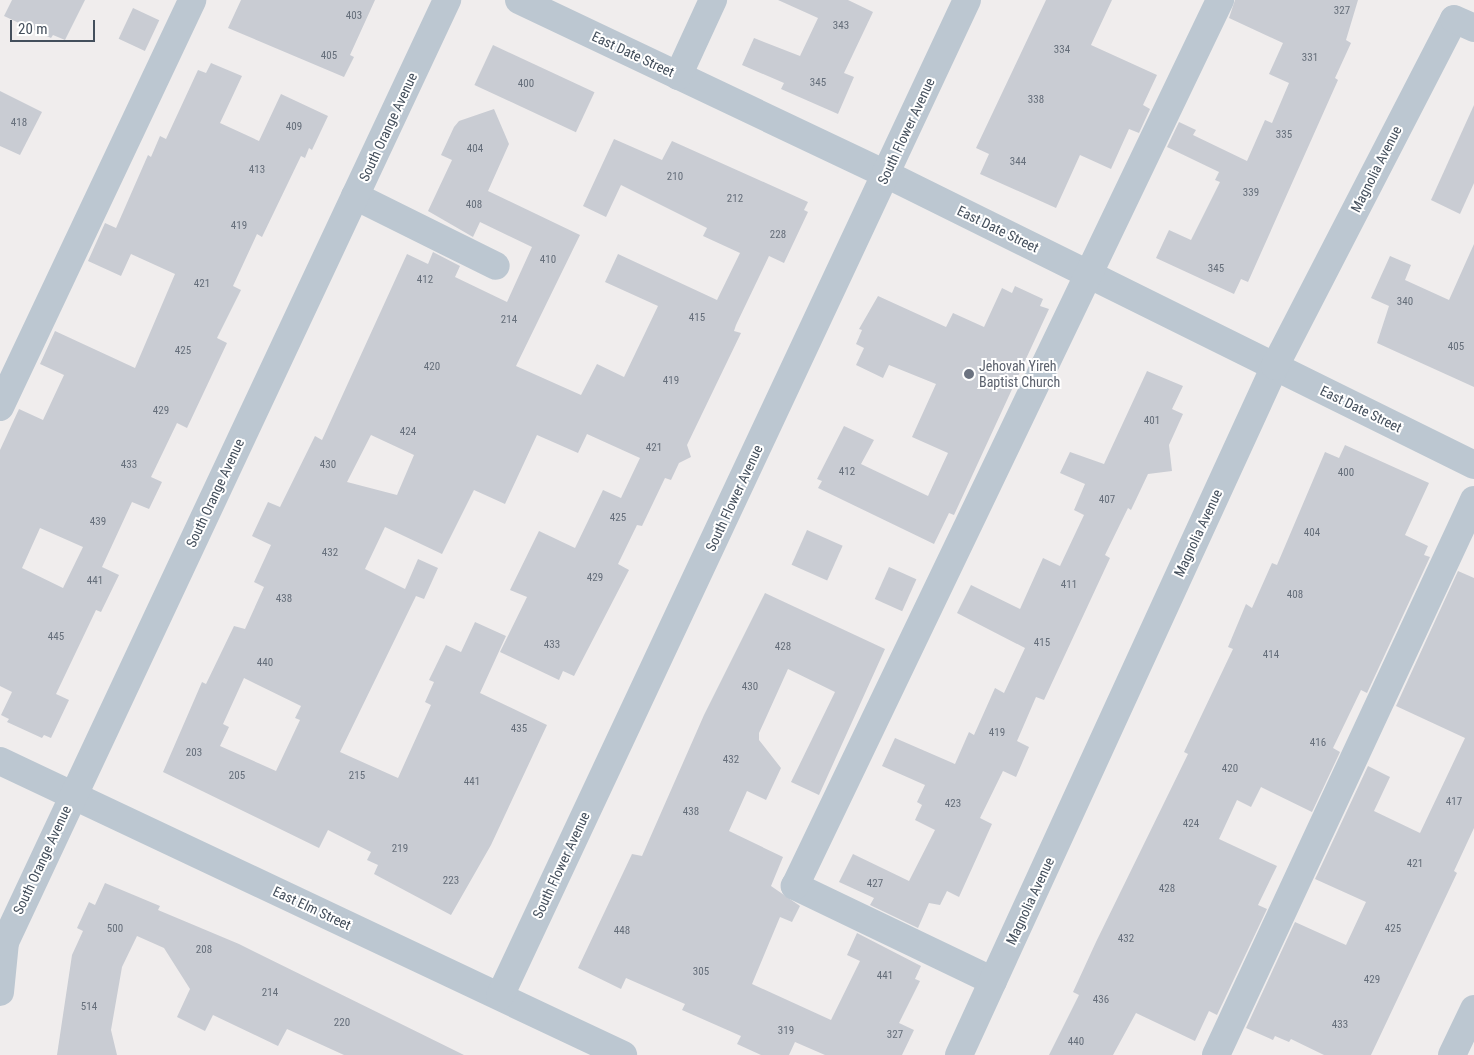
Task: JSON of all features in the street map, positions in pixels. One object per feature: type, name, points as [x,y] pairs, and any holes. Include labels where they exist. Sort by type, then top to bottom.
[{"type":"street","points":[[0,407],[192,0]]},
{"type":"street","name":"South Orange Avenue","points":[[0,992],[5,942],[72,795],[447,0]]},
{"type":"street","name":"East Date Street","points":[[519,0],[886,174],[1474,464]]},
{"type":"street","points":[[678,76],[713,0]]},
{"type":"street","name":"South Flower Avenue","points":[[500,996],[967,0]]},
{"type":"street","points":[[993,981],[795,886],[1086,272],[1220,0]]},
{"type":"street","name":"Magnolia Avenue","points":[[959,1055],[1275,366],[1464,23]]},
{"type":"street","points":[[355,196],[496,266]]},
{"type":"street","points":[[1216,1055],[1474,500]]},
{"type":"street","name":"East Elm Street","points":[[0,761],[623,1055]]},
{"type":"street","points":[[1452,1055],[1474,1009]]},
{"type":"building","points":[[12,0],[85,0],[65,40],[53,35],[51,38],[4,16]]},
{"type":"building","points":[[241,0],[375,0],[350,55],[354,57],[344,77],[228,28]]},
{"type":"building","points":[[778,0],[848,0],[873,12],[844,73],[854,77],[838,114],[781,89],[784,83],[742,65],[754,38],[800,56],[818,18]]},
{"type":"building","points":[[1046,0],[1112,0],[1091,45],[1157,75],[1143,105],[1150,109],[1139,133],[1129,129],[1111,169],[1080,155],[1056,208],[980,174],[989,154],[976,148]]},
{"type":"building","points":[[1235,0],[1358,0],[1346,40],[1351,43],[1335,78],[1338,80],[1248,282],[1241,279],[1234,294],[1156,258],[1169,230],[1191,240],[1220,182],[1215,180],[1219,172],[1167,147],[1179,122],[1196,130],[1193,135],[1247,161],[1265,120],[1272,123],[1289,83],[1269,74],[1283,43],[1229,18]]},
{"type":"building","points":[[133,8],[159,20],[145,51],[119,39]]},
{"type":"building","points":[[493,45],[595,92],[576,132],[474,85]]},
{"type":"building","points":[[211,63],[242,76],[220,123],[259,141],[281,94],[328,116],[312,150],[309,148],[305,158],[301,156],[262,237],[257,234],[233,286],[241,290],[217,338],[227,343],[187,428],[177,423],[151,477],[162,482],[149,509],[132,502],[102,567],[119,575],[101,612],[96,610],[56,694],[69,700],[51,738],[44,735],[42,738],[7,722],[9,719],[1,715],[12,692],[0,686],[0,450],[19,409],[43,420],[64,375],[40,364],[55,331],[135,368],[175,274],[131,254],[121,276],[88,261],[105,223],[116,228],[148,155],[151,157],[160,136],[166,139],[198,70],[206,73]],"holes":[[[40,528],[83,547],[63,588],[22,568]]]},
{"type":"building","points":[[0,91],[42,112],[20,155],[0,146]]},
{"type":"building","points":[[1474,105],[1474,183],[1460,214],[1431,200]]},
{"type":"building","points":[[494,109],[509,144],[488,191],[580,235],[516,366],[581,395],[597,364],[624,377],[658,306],[605,282],[618,254],[717,300],[740,253],[703,236],[707,228],[621,185],[606,217],[583,206],[614,139],[662,160],[672,141],[808,202],[804,210],[808,212],[784,263],[769,256],[736,325],[734,331],[741,333],[687,445],[691,457],[679,463],[671,480],[665,478],[642,526],[637,525],[618,564],[629,570],[574,676],[563,671],[559,680],[500,652],[527,597],[510,590],[539,531],[575,548],[603,490],[621,498],[640,458],[587,434],[578,453],[537,435],[505,504],[474,490],[442,554],[385,527],[365,569],[405,589],[418,559],[438,568],[424,599],[416,596],[340,752],[398,778],[431,705],[425,702],[434,682],[429,680],[446,645],[461,652],[475,622],[506,636],[480,693],[547,725],[491,845],[451,915],[374,874],[378,865],[367,860],[371,852],[328,830],[319,848],[163,772],[202,682],[206,684],[234,626],[245,629],[264,587],[254,582],[271,545],[252,536],[268,502],[280,507],[315,436],[322,440],[407,254],[428,264],[433,252],[460,266],[455,277],[507,302],[532,247],[480,222],[473,237],[428,211],[452,160],[441,155],[454,127],[459,121]],"holes":[[[371,435],[414,455],[397,495],[347,482]],[[244,678],[301,706],[295,718],[300,720],[276,771],[220,746],[229,727],[223,724]]]},
{"type":"building","points":[[1474,244],[1474,387],[1377,343],[1389,306],[1371,298],[1390,256],[1411,265],[1405,280],[1449,300]]},
{"type":"building","name":"Jehovah Yireh Baptist Church","points":[[1015,286],[1043,299],[1040,306],[1049,309],[954,515],[949,513],[934,544],[818,488],[822,481],[817,479],[844,426],[874,440],[861,464],[928,496],[948,453],[912,437],[936,384],[889,365],[883,378],[856,365],[864,348],[856,344],[862,330],[859,329],[878,296],[946,327],[953,313],[984,327],[1002,288],[1012,293]]},
{"type":"building","points":[[1147,371],[1183,386],[1172,409],[1183,414],[1169,445],[1172,471],[1148,474],[1131,510],[1128,508],[1105,555],[1110,558],[1044,700],[1036,697],[1017,741],[1029,747],[1016,777],[1003,771],[980,818],[992,824],[959,897],[947,891],[940,905],[929,903],[918,928],[870,905],[874,898],[839,882],[853,854],[909,881],[935,830],[915,820],[922,805],[917,802],[925,785],[882,766],[895,738],[955,764],[969,732],[974,735],[995,688],[1004,693],[1025,648],[957,613],[971,585],[1020,609],[1043,558],[1060,566],[1084,515],[1074,510],[1085,484],[1060,473],[1070,452],[1104,464]]},
{"type":"building","points":[[1345,445],[1429,483],[1405,535],[1428,546],[1424,555],[1430,557],[1367,693],[1361,690],[1333,748],[1340,752],[1312,812],[1261,787],[1251,807],[1237,800],[1219,839],[1277,866],[1258,905],[1267,909],[1217,1015],[1209,1011],[1195,1041],[1136,1013],[1113,1055],[1049,1055],[1079,995],[1073,992],[1096,942],[1188,754],[1184,752],[1233,649],[1228,647],[1246,604],[1252,608],[1272,563],[1277,565],[1325,452],[1339,458]]},
{"type":"building","points":[[807,530],[843,546],[827,581],[792,565]]},
{"type":"building","points":[[889,567],[916,579],[902,611],[875,599]]},
{"type":"building","points":[[1458,571],[1474,578],[1474,828],[1454,871],[1457,873],[1371,1055],[1324,1055],[1291,1039],[1289,1042],[1275,1036],[1273,1040],[1246,1028],[1295,922],[1346,945],[1366,902],[1315,879],[1368,766],[1390,777],[1374,811],[1420,833],[1465,738],[1396,706]]},
{"type":"building","points":[[765,593],[885,649],[819,795],[791,782],[835,692],[788,669],[759,733],[759,740],[781,768],[766,800],[747,791],[729,831],[783,857],[771,886],[800,906],[792,922],[780,917],[752,984],[831,1020],[860,961],[847,955],[857,933],[921,966],[915,979],[920,981],[899,1023],[914,1030],[902,1055],[825,1055],[795,1042],[789,1055],[761,1055],[737,1044],[741,1036],[682,1010],[685,1004],[626,978],[621,989],[578,968],[632,854],[642,856],[704,715]]},
{"type":"building","points":[[105,883],[160,906],[158,910],[239,944],[464,1055],[344,1055],[287,1029],[278,1046],[213,1015],[205,1031],[177,1017],[190,989],[164,948],[137,936],[122,967],[111,1030],[117,1055],[57,1055],[72,955],[83,931],[77,928],[89,902],[95,905]]},
{"type":"place","name":"Jehovah Yireh Baptist Church","points":[[969,374]]}]
